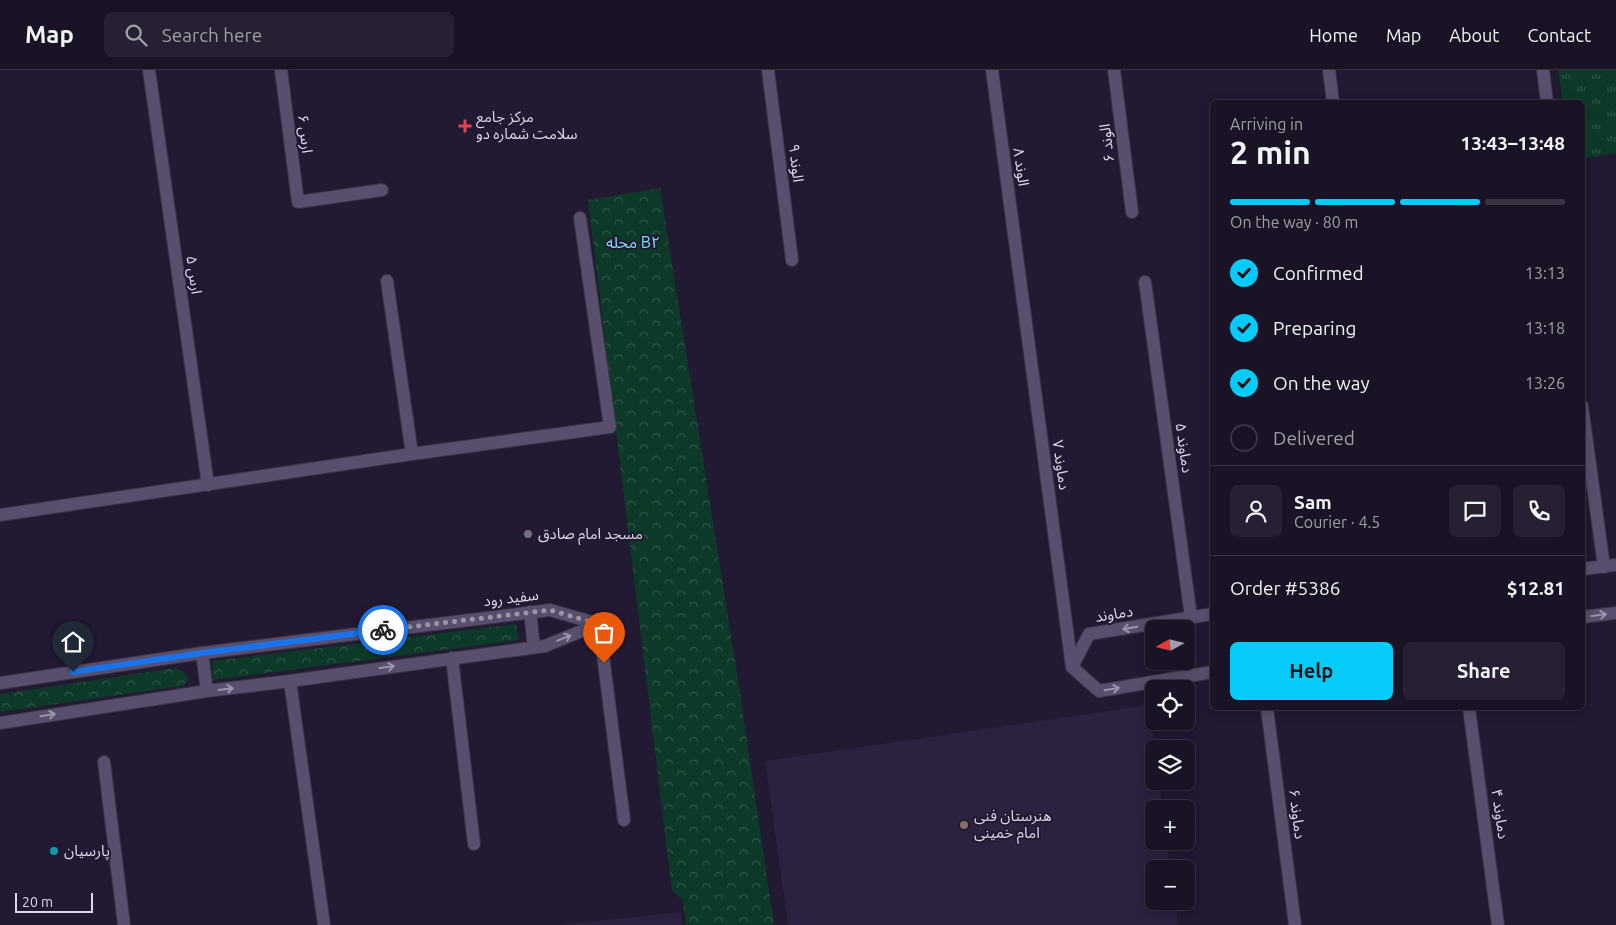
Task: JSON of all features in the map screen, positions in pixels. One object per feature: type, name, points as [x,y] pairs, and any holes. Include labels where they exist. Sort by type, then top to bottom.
[{"type":"street","name":"ارس ۵","points":[[149,70],[208,485]]},
{"type":"street","name":"ارس ۶","points":[[281,70],[298,202],[382,190]]},
{"type":"street","name":"الوند ۹","points":[[768,70],[792,260]]},
{"type":"street","name":"الوند ۸","points":[[992,70],[1018,267]]},
{"type":"street","name":"الوند ۶","points":[[1114,70],[1132,212]]},
{"type":"street","points":[[1329,70],[1333,100]]},
{"type":"street","points":[[1543,70],[1547,100]]},
{"type":"street","points":[[0,515],[412,454],[610,427],[580,218]]},
{"type":"street","name":"دماوند ۷","points":[[1018,267],[1072,667]]},
{"type":"street","points":[[388,281],[412,454]]},
{"type":"street","name":"دماوند ۵","points":[[1145,282],[1191,618]]},
{"type":"street","points":[[1585,423],[1610,566],[1585,569]]},
{"type":"street","name":"سفید رود","points":[[0,682],[202,653],[550,610],[599,624]]},
{"type":"street","points":[[530,612],[534,647]]},
{"type":"street","points":[[1585,617],[1616,613]]},
{"type":"street","name":"دماوند","points":[[1072,667],[1089,634],[1210,614]]},
{"type":"street","points":[[0,723],[207,691],[545,646],[599,624],[624,820]]},
{"type":"street","points":[[202,653],[207,691]]},
{"type":"street","points":[[452,658],[474,844]]},
{"type":"street","points":[[1072,667],[1099,691],[1210,672]]},
{"type":"street","points":[[290,681],[324,925]]},
{"type":"street","name":"دماوند ۶","points":[[1267,710],[1294,925]]},
{"type":"street","name":"دماوند ۴","points":[[1469,710],[1498,925]]},
{"type":"street","points":[[104,762],[124,925]]},
{"type":"shaded area","name":"هنرستان فنی امام خمینی","points":[[1145,706],[1145,730],[1152,730],[1154,740],[1145,740],[1145,790],[1160,790],[1161,800],[1145,800],[1145,850],[1168,850],[1169,860],[1145,860],[1145,910],[1176,910],[1178,925],[788,925],[765,761]]},
{"type":"shaded area","points":[[681,912],[682,925],[558,925]]},
{"type":"green space","points":[[1558,70],[1616,70],[1616,153],[1585,159],[1585,100],[1563,100]]},
{"type":"green space","points":[[660,188],[740,693],[774,925],[686,925],[683,900],[672,891],[588,200]]},
{"type":"green space","points":[[516,624],[519,640],[213,680],[212,661]]},
{"type":"green space","points":[[175,668],[184,672],[189,679],[182,686],[0,712],[0,694]]},
{"type":"way so far","points":[[383,630],[550,610],[599,624],[604,663]]},
{"type":"place","name":"مرکز جامع سلامت شماره دو","points":[[465,126]]},
{"type":"place","name":"مسجد امام صادق","points":[[528,534]]},
{"type":"place","name":"هنرستان فنی امام خمینی","points":[[964,825]]},
{"type":"place","name":"پارسیان","points":[[54,851]]},
{"type":"district","name":"محله B۲","points":[[633,242]]},
{"type":"route","points":[[73,672],[202,653],[383,630]]}]
